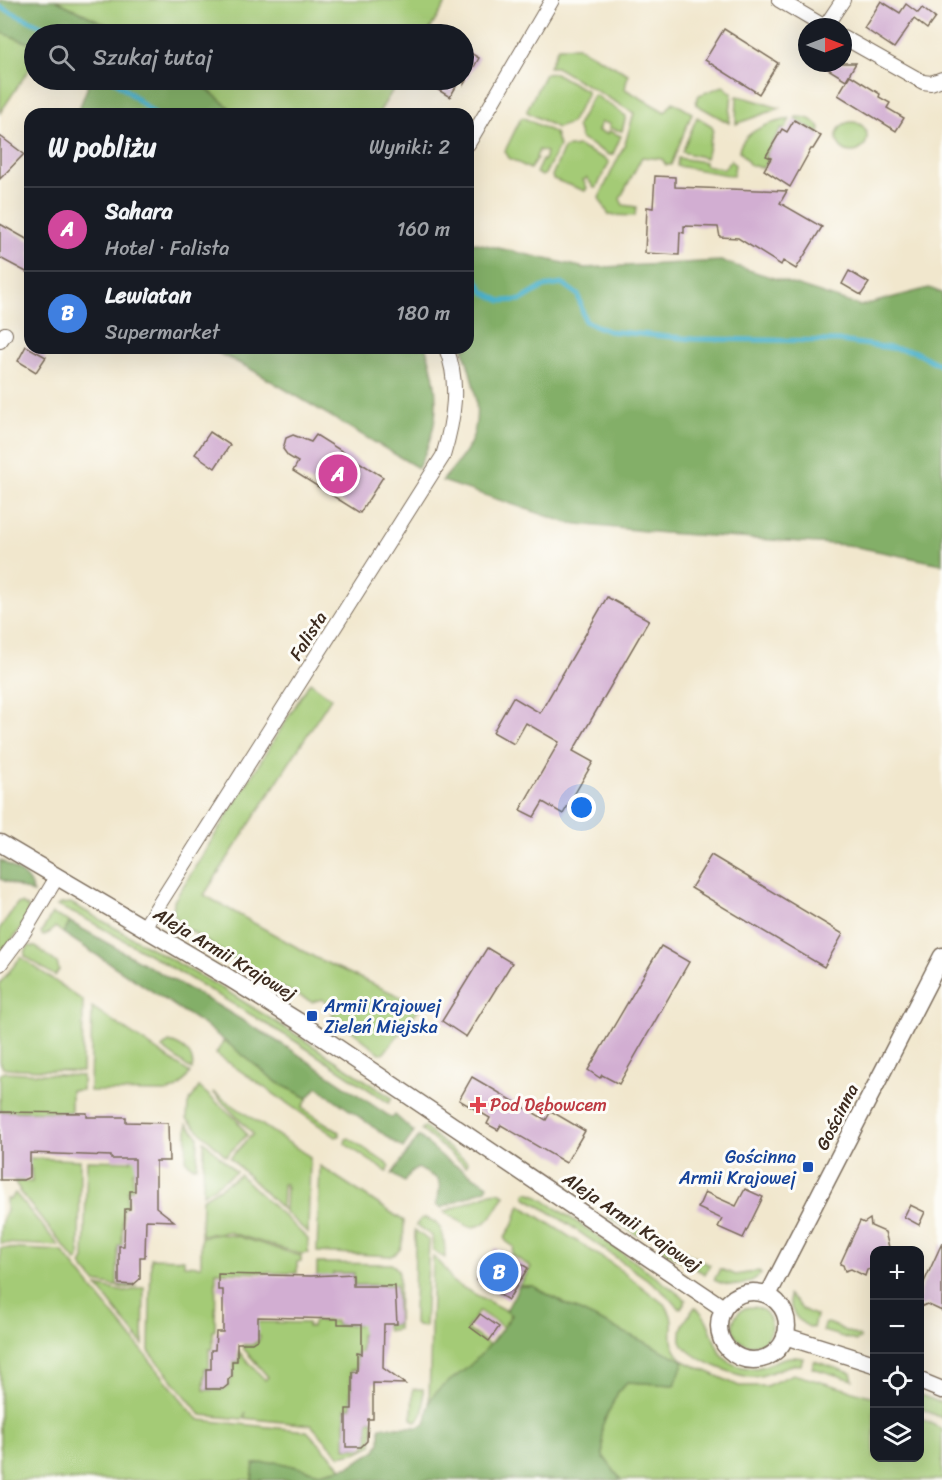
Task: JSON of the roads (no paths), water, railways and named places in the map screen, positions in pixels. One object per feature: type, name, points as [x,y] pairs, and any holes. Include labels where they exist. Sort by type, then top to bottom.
[{"type":"street","points":[[474,134],[552,0]]},
{"type":"street","points":[[779,0],[810,18]]},
{"type":"street","points":[[831,18],[843,0]]},
{"type":"street","points":[[852,42],[923,82],[931,83],[942,79]]},
{"type":"street","name":"Falista","points":[[144,928],[443,456],[449,436],[455,395],[453,373],[448,354]]},
{"type":"street","name":"Aleja Armii Krajowej","points":[[0,843],[298,1021],[723,1308]]},
{"type":"street","points":[[0,964],[24,932],[57,877]]},
{"type":"street","name":"Gościnna","points":[[768,1295],[942,956]]},
{"type":"street","points":[[760,1292],[768,1295],[782,1308],[787,1327],[785,1336],[773,1353],[764,1358],[743,1359],[726,1347],[721,1338],[719,1328],[723,1308],[729,1301],[743,1293],[760,1292]]},
{"type":"street","points":[[785,1336],[870,1363]]},
{"type":"street","points":[[924,1383],[942,1390]]},
{"type":"waterway","points":[[0,7],[37,24]]},
{"type":"waterway","points":[[126,90],[148,108]]},
{"type":"waterway","points":[[474,277],[484,292],[501,301],[521,300],[543,287],[563,284],[578,295],[585,321],[608,331],[693,339],[841,341],[913,351],[942,366]]},
{"type":"place","name":"Sahara","points":[[338,474]]},
{"type":"place","name":"Armii Krajowej Zieleń Miejska","points":[[312,1016]]},
{"type":"place","name":"Pod Dębowcem","points":[[478,1105]]},
{"type":"place","name":"Gościnna Armii Krajowej","points":[[808,1167]]},
{"type":"place","name":"Lewiatan","points":[[499,1272]]}]
